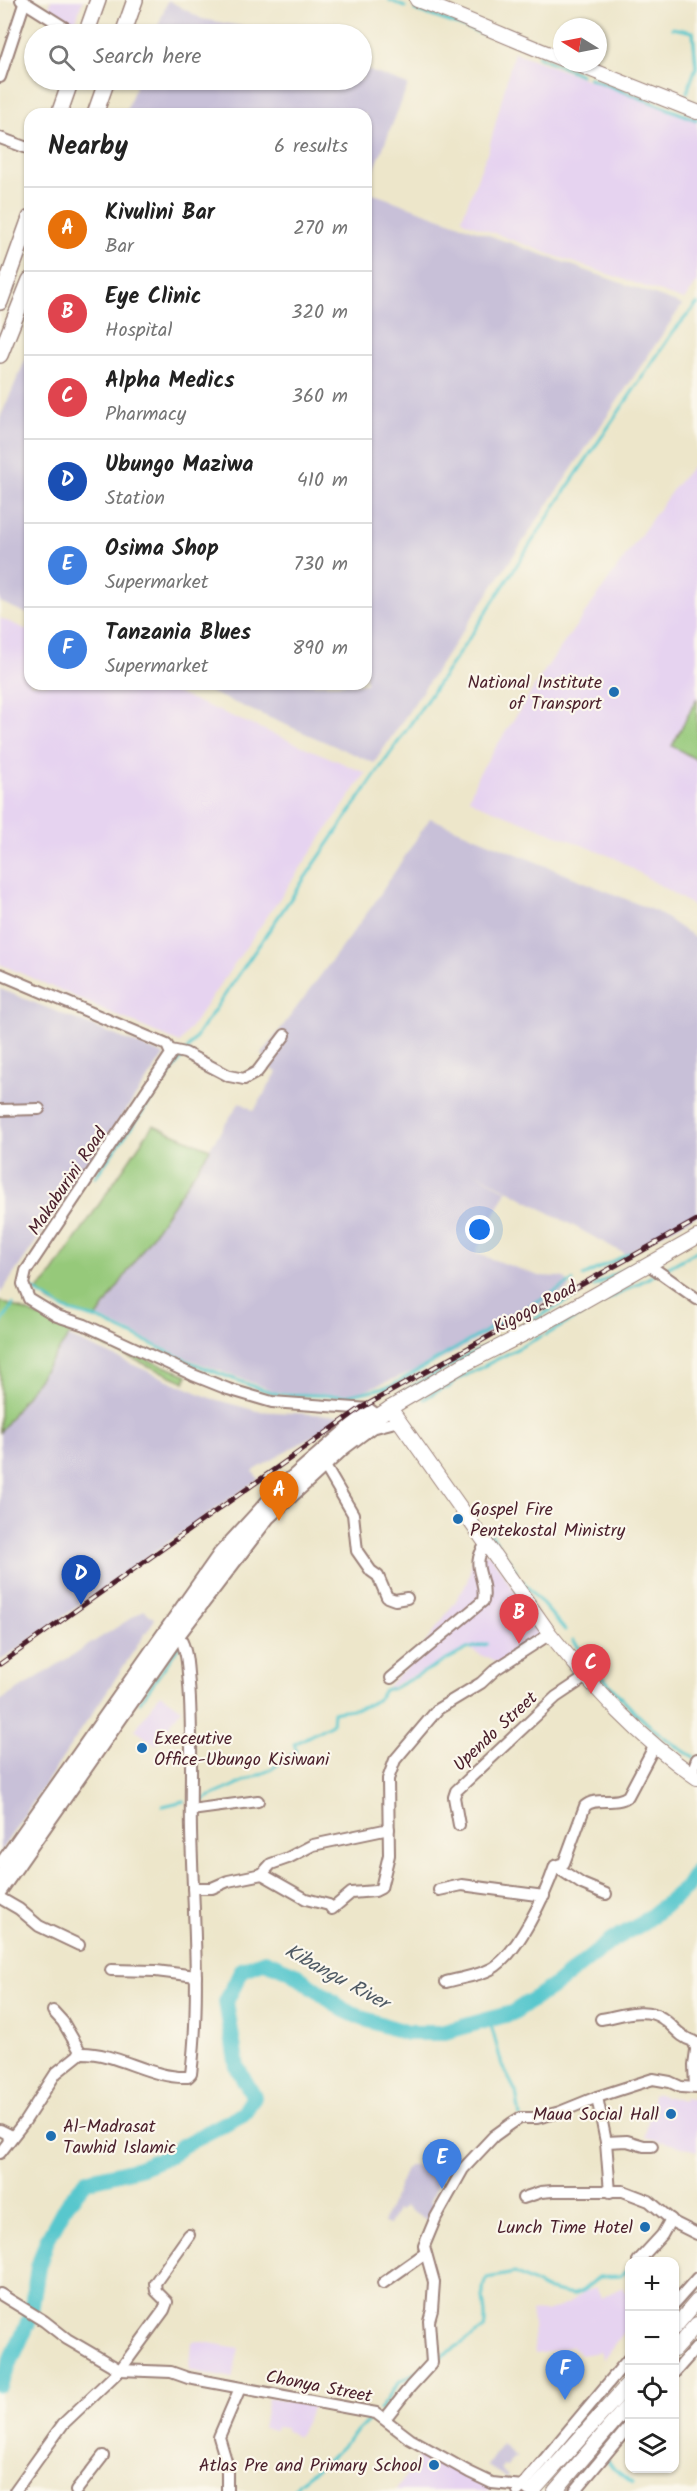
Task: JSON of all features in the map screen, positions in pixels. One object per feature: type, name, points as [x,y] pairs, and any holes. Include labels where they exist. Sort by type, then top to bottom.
[{"type":"highway","points":[[90,24],[98,0]]},
{"type":"highway","points":[[127,24],[135,0]]},
{"type":"highway","points":[[61,108],[67,90]]},
{"type":"highway","points":[[97,108],[103,90]]},
{"type":"highway","points":[[0,302],[24,235]]},
{"type":"highway","points":[[0,355],[24,295]]},
{"type":"main road","points":[[417,0],[445,9],[553,55]]},
{"type":"main road","points":[[597,72],[697,112]]},
{"type":"main road","name":"Kigogo Road","points":[[0,1879],[175,1634],[215,1571],[275,1499],[322,1462],[380,1411],[540,1326],[697,1238]]},
{"type":"main road","points":[[380,1411],[399,1421],[550,1634],[586,1677],[632,1727],[659,1748],[696,1769]]},
{"type":"main road","points":[[679,2323],[697,2301]]},
{"type":"main road","points":[[679,2345],[697,2324]]},
{"type":"main road","points":[[526,2490],[625,2387]]},
{"type":"main road","points":[[555,2491],[625,2409]]},
{"type":"street","points":[[1,68],[23,2],[59,24]]},
{"type":"street","points":[[0,138],[24,147]]},
{"type":"street","points":[[0,974],[164,1043],[171,1050],[185,1053],[229,1076],[244,1078],[257,1072],[285,1035]]},
{"type":"street","name":"Makaburini Road","points":[[171,1050],[169,1061],[27,1268],[24,1275],[25,1292],[29,1299],[57,1316],[85,1325],[228,1389],[272,1402],[380,1411]]},
{"type":"street","points":[[0,1110],[39,1109]]},
{"type":"street","points":[[649,1265],[697,1299]]},
{"type":"street","points":[[0,1864],[219,1553],[260,1506],[380,1411]]},
{"type":"street","points":[[399,1421],[372,1428],[322,1462],[353,1514],[357,1551],[378,1576],[387,1597],[395,1600],[407,1598]]},
{"type":"street","points":[[391,1678],[483,1601],[484,1586],[480,1578],[477,1556],[486,1545]]},
{"type":"street","points":[[0,1893],[175,1634],[187,1657],[192,1721],[191,1810],[196,1976],[195,2042],[191,2074],[188,2077],[171,2076],[97,2055],[81,2053],[56,2073],[26,2121],[0,2153]]},
{"type":"street","points":[[262,1874],[306,1899],[329,1905],[332,1909],[351,1893],[375,1891],[381,1888],[389,1856],[388,1779],[391,1767],[429,1717],[550,1634]]},
{"type":"street","name":"Upendo Street","points":[[459,1825],[454,1797],[456,1791],[556,1697],[586,1677]]},
{"type":"street","points":[[555,1866],[564,1863],[586,1804],[617,1801],[628,1796],[659,1748]]},
{"type":"street","points":[[191,1810],[258,1801]]},
{"type":"street","points":[[193,1888],[212,1888],[228,1881],[262,1874],[271,1864],[313,1845],[389,1829]]},
{"type":"street","points":[[555,1866],[582,1884],[606,1894]]},
{"type":"street","points":[[446,1982],[484,1972],[502,1962],[536,1912],[555,1866]]},
{"type":"street","points":[[439,1890],[462,1885],[544,1896]]},
{"type":"street","points":[[0,1898],[19,1909],[39,1926],[79,1945]]},
{"type":"street","points":[[111,1970],[156,1971],[196,1976]]},
{"type":"street","points":[[53,2011],[63,2022],[81,2053]]},
{"type":"street","points":[[385,2419],[432,2363],[429,2320],[434,2289],[424,2254],[427,2237],[463,2169],[494,2136],[520,2118],[537,2118],[554,2114],[653,2079],[696,2087],[696,2044],[683,2038],[661,2017],[637,2012],[601,2019]]},
{"type":"street","points":[[597,2097],[606,2142],[610,2192]]},
{"type":"street","points":[[0,2130],[8,2134],[9,2141]]},
{"type":"street","points":[[606,2142],[627,2141],[652,2146]]},
{"type":"street","points":[[523,2198],[553,2191],[623,2191],[649,2201],[671,2219],[697,2234]]},
{"type":"street","points":[[641,2257],[662,2235],[671,2219]]},
{"type":"street","points":[[15,2491],[63,2424],[120,2370],[165,2310],[167,2302],[156,2291],[155,2283],[189,2235]]},
{"type":"street","points":[[383,2283],[424,2254]]},
{"type":"street","points":[[679,2299],[697,2278]]},
{"type":"street","name":"Chonya Street","points":[[0,2294],[44,2321],[67,2339],[120,2370],[171,2372],[188,2378],[376,2413],[426,2450],[493,2487],[526,2490]]},
{"type":"street","points":[[679,2368],[697,2347]]},
{"type":"street","points":[[526,2490],[625,2363]]},
{"type":"street","points":[[227,2491],[227,2464],[219,2437],[240,2388]]},
{"type":"street","points":[[575,2491],[625,2431]]},
{"type":"street","points":[[76,2491],[103,2456]]},
{"type":"shaded area","points":[[51,0],[83,0],[75,24],[68,24],[69,22],[47,16]]},
{"type":"shaded area","points":[[168,0],[202,19],[229,24],[159,24]]},
{"type":"shaded area","points":[[514,52],[553,67],[553,72],[567,72],[653,104],[697,117],[697,282],[684,300],[555,256],[465,222],[462,218],[489,148]]},
{"type":"shaded area","points":[[372,72],[408,85],[372,176],[372,108],[127,108],[134,90],[372,90]]},
{"type":"shaded area","points":[[372,193],[682,305],[374,763],[205,690],[372,690]]},
{"type":"shaded area","points":[[24,363],[24,612],[0,602],[0,418]]},
{"type":"shaded area","name":"National Institute of Transport","points":[[697,461],[697,908],[615,858],[478,804],[469,798],[478,775],[549,664],[676,485]]},
{"type":"shaded area","points":[[0,618],[24,628],[24,690],[169,690],[366,773],[180,1043],[0,964]]},
{"type":"shaded area","points":[[430,818],[657,912],[697,939],[697,1215],[625,1254],[469,1169],[507,1191],[475,1253],[539,1276],[561,1277],[566,1279],[570,1288],[435,1363],[352,1395],[277,1392],[183,1357],[98,1317],[240,1102],[254,1111],[277,1072],[271,1069],[262,1054],[373,905]]},
{"type":"shaded area","points":[[0,989],[164,1055],[0,1294]]},
{"type":"shaded area","points":[[69,1337],[210,1398],[257,1411],[347,1416],[253,1471],[258,1479],[0,1661],[0,1432]]},
{"type":"shaded area","points":[[481,1552],[491,1555],[543,1634],[499,1664],[469,1649],[385,1689],[411,1663],[455,1602],[467,1582],[473,1557]]},
{"type":"shaded area","points":[[144,1610],[155,1619],[0,1852],[0,1701]]},
{"type":"shaded area","points":[[160,1694],[181,1709],[156,1745],[135,1730]]},
{"type":"shaded area","points":[[658,2094],[683,2101],[684,2097],[697,2100],[697,2151],[645,2137],[653,2095]]},
{"type":"shaded area","points":[[427,2161],[442,2174],[430,2201],[437,2209],[430,2223],[405,2207],[400,2211],[397,2210],[389,2225],[383,2223],[406,2169],[409,2165],[421,2168]]},
{"type":"shaded area","points":[[622,2286],[625,2290],[625,2331],[603,2360],[599,2352],[581,2355],[572,2346],[535,2354],[532,2311],[546,2312],[569,2303],[585,2291],[595,2288],[602,2298]]},
{"type":"shaded area","points":[[197,2341],[239,2348],[232,2379],[189,2370],[191,2343]]},
{"type":"shaded area","points":[[268,2398],[314,2405],[298,2436],[287,2431],[285,2427],[276,2426],[275,2430],[263,2428]]},
{"type":"shaded area","points":[[502,2444],[517,2458],[513,2458],[507,2467],[503,2466],[500,2469],[508,2476],[505,2477],[487,2466]]},
{"type":"shaded area","name":"Atlas Pre and Primary School","points":[[424,2448],[493,2487],[489,2491],[396,2491]]},
{"type":"green space","points":[[697,698],[697,760],[672,746]]},
{"type":"green space","points":[[153,1125],[210,1149],[96,1319],[64,1309],[37,1290],[47,1281]]},
{"type":"green space","points":[[0,1301],[187,1375],[185,1382],[72,1332],[0,1432]]},
{"type":"waterway","points":[[389,0],[405,7]]},
{"type":"waterway","points":[[415,10],[484,34]]},
{"type":"waterway","points":[[672,28],[693,32],[696,67],[687,92]]},
{"type":"waterway","points":[[538,56],[581,75]]},
{"type":"waterway","points":[[589,78],[697,120]]},
{"type":"waterway","points":[[187,1050],[470,637],[567,488],[673,332],[697,304]]},
{"type":"waterway","points":[[95,1177],[183,1056]]},
{"type":"waterway","points":[[594,1286],[697,1229]]},
{"type":"waterway","points":[[662,1271],[697,1251]]},
{"type":"waterway","points":[[583,1276],[630,1253]]},
{"type":"waterway","points":[[609,1299],[656,1274]]},
{"type":"waterway","points":[[27,1286],[66,1310],[98,1319],[192,1363],[252,1386],[277,1394],[346,1396],[391,1386],[573,1281]]},
{"type":"waterway","points":[[388,1400],[578,1295]]},
{"type":"waterway","points":[[546,1335],[607,1300]]},
{"type":"waterway","points":[[0,1325],[13,1304]]},
{"type":"waterway","points":[[424,1399],[542,1336]]},
{"type":"waterway","points":[[487,1528],[516,1571]]},
{"type":"waterway","points":[[523,1582],[565,1630]]},
{"type":"waterway","points":[[573,1640],[613,1689],[643,1719],[676,1746],[694,1757]]},
{"type":"waterway","points":[[202,1800],[270,1770],[297,1751],[294,1744],[332,1724],[333,1712],[368,1705],[380,1697],[384,1690],[396,1687],[467,1649],[487,1644]]},
{"type":"waterway","points":[[140,1702],[180,1645]]},
{"type":"waterway","points":[[163,1806],[184,1801]]},
{"type":"waterway","name":"Kibangu River","points":[[0,2385],[30,2318],[38,2267],[47,2240],[66,2205],[86,2181],[139,2168],[169,2156],[182,2146],[243,2114],[254,2097],[237,2067],[226,2002],[242,1970],[265,1961],[293,1973],[344,2010],[362,2018],[407,2033],[441,2033],[512,2013],[557,1984],[611,1941],[643,1923],[686,1888],[697,1871]]},
{"type":"waterway","points":[[489,2018],[502,2065],[516,2092],[520,2116]]},
{"type":"waterway","points":[[442,2356],[484,2329],[483,2290],[487,2278],[515,2273],[545,2289],[572,2295],[582,2291],[599,2277],[620,2276],[625,2272]]},
{"type":"waterway","points":[[379,2410],[400,2381],[418,2371]]},
{"type":"waterway","points":[[293,2491],[299,2482],[328,2460],[374,2415]]},
{"type":"waterway","points":[[606,2458],[614,2469],[633,2483]]},
{"type":"railway","points":[[0,1664],[361,1408],[697,1220]]},
{"type":"place","name":"National Institute of Transport","points":[[614,692]]},
{"type":"place","name":"Gospel Fire Pentekostal Ministry","points":[[458,1519]]},
{"type":"place","name":"Kivulini Bar","points":[[279,1521]]},
{"type":"place","name":"Ubungo Maziwa","points":[[81,1605]]},
{"type":"place","name":"Eye Clinic","points":[[519,1644]]},
{"type":"place","name":"Alpha Medics","points":[[591,1694]]},
{"type":"place","name":"Execeutive Office-Ubungo Kisiwani","points":[[142,1748]]},
{"type":"place","name":"Maua Social Hall","points":[[671,2114]]},
{"type":"place","name":"Al-Madrasat Tawhid Islamic","points":[[51,2136]]},
{"type":"place","name":"Osima Shop","points":[[442,2189]]},
{"type":"place","name":"Lunch Time Hotel","points":[[645,2227]]},
{"type":"place","name":"Tanzania Blues","points":[[565,2400]]},
{"type":"place","name":"Atlas Pre and Primary School","points":[[434,2465]]}]
